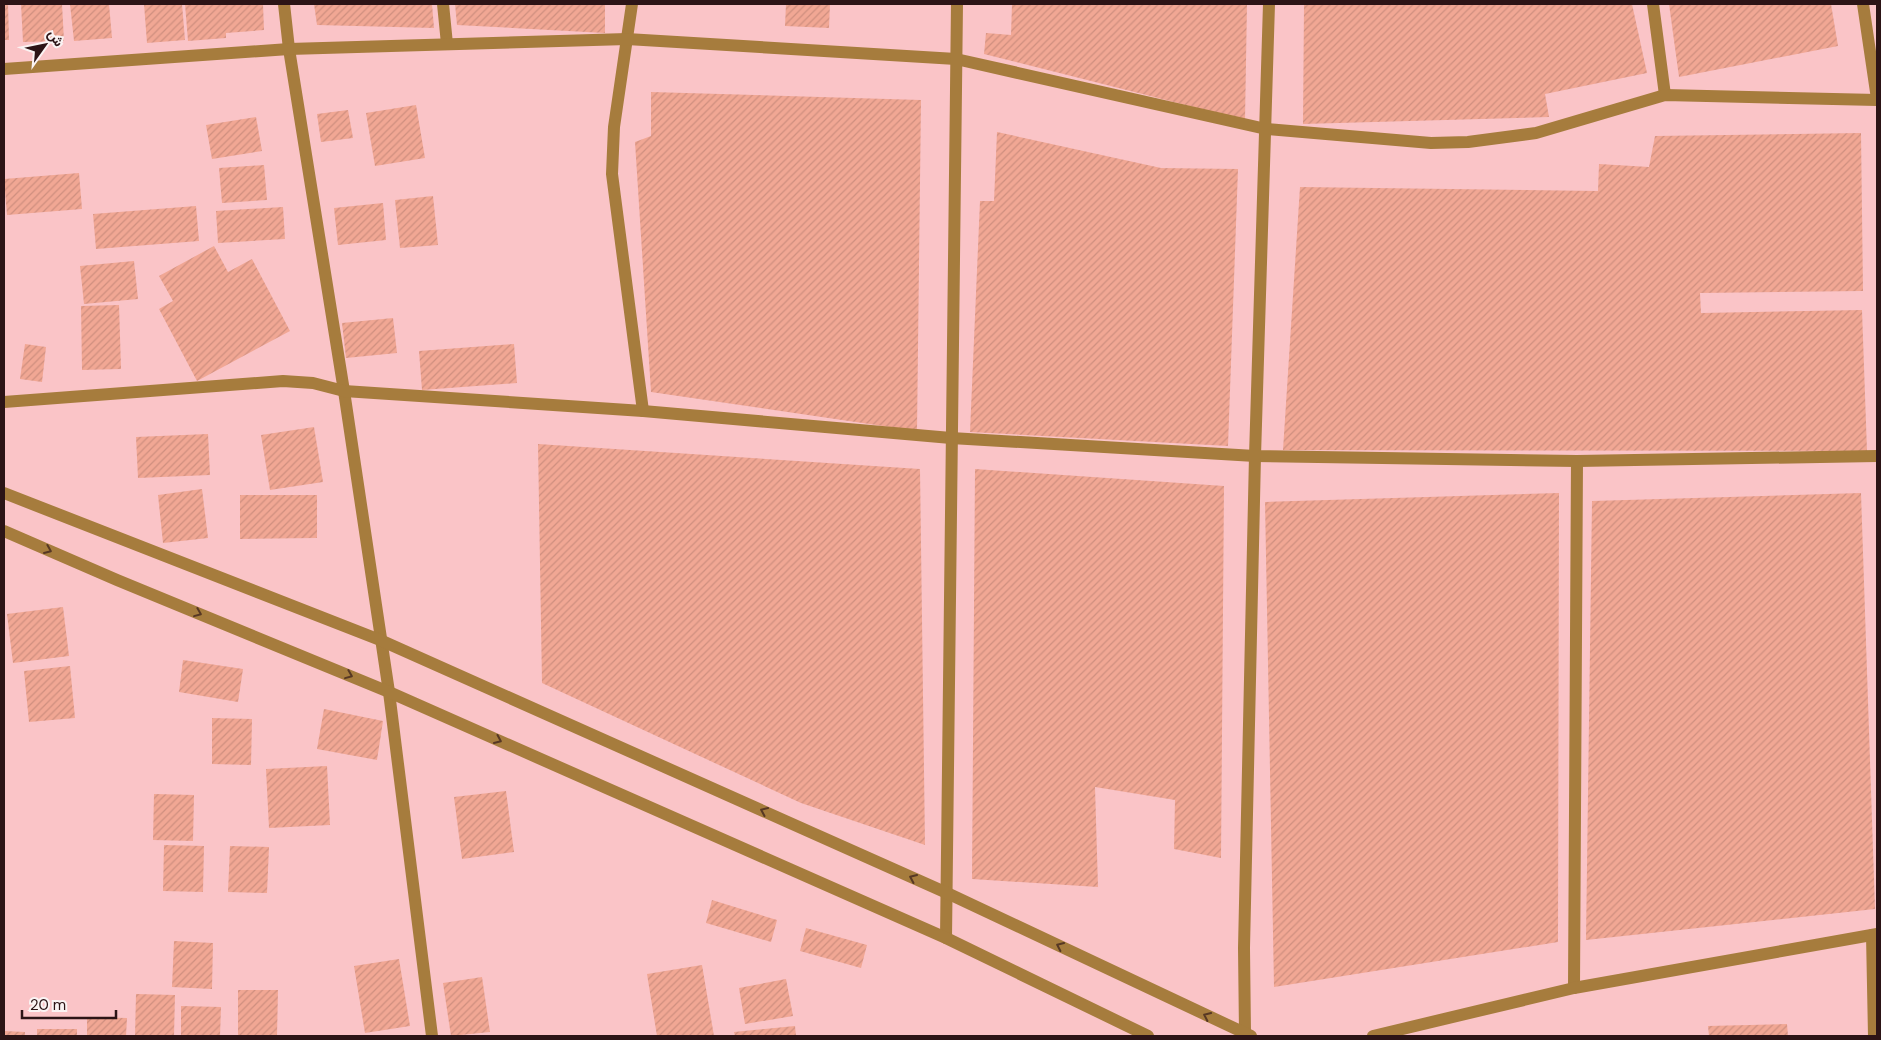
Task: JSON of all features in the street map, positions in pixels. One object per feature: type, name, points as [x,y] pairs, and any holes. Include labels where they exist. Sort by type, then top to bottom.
[{"type":"street","points":[[284,4],[289,49],[344,391],[389,692],[432,1036]]},
{"type":"street","points":[[443,4],[447,44]]},
{"type":"street","points":[[632,4],[614,127],[612,174],[643,411]]},
{"type":"street","points":[[946,938],[957,4]]},
{"type":"street","points":[[4,493],[380,640],[947,893],[1247,1035],[1244,948],[1254,456],[1269,4]]},
{"type":"street","points":[[1653,4],[1665,95]]},
{"type":"street","points":[[4,70],[289,49],[628,39],[956,59],[1266,129],[1431,143],[1468,142],[1536,133],[1665,95],[1877,99],[1863,4]]},
{"type":"street","points":[[4,402],[283,381],[313,383],[344,391],[643,411],[951,438],[1254,456],[1577,460],[1877,456]]},
{"type":"street","points":[[1574,988],[1577,460]]},
{"type":"street","points":[[4,531],[117,580],[389,692],[946,938],[1148,1036]]},
{"type":"street","points":[[1373,1036],[1574,988],[1874,934],[1874,1036]]},
{"type":"building","points":[[4,4],[8,4],[9,40],[4,40]]},
{"type":"building","points":[[21,4],[62,4],[64,41],[23,42]]},
{"type":"building","points":[[70,4],[109,4],[112,38],[74,41]]},
{"type":"building","points":[[144,4],[182,4],[185,40],[147,43]]},
{"type":"building","points":[[185,4],[263,4],[264,30],[226,33],[226,38],[188,41]]},
{"type":"building","points":[[314,4],[432,4],[434,28],[317,25]]},
{"type":"building","points":[[455,4],[605,4],[605,33],[457,25]]},
{"type":"building","points":[[786,4],[830,4],[829,28],[785,26]]},
{"type":"building","points":[[1012,4],[1247,4],[1245,120],[984,54],[986,33],[1011,35]]},
{"type":"building","points":[[1304,4],[1632,4],[1647,73],[1545,94],[1549,117],[1303,124]]},
{"type":"building","points":[[1669,4],[1831,4],[1838,46],[1679,77]]},
{"type":"building","points":[[651,92],[921,100],[917,431],[651,392],[635,142],[651,136]]},
{"type":"building","points":[[416,105],[425,158],[375,166],[366,113]]},
{"type":"building","points":[[348,110],[353,138],[321,142],[317,114]]},
{"type":"building","points":[[256,117],[262,151],[212,159],[206,125]]},
{"type":"building","points":[[997,132],[1161,168],[1238,169],[1228,446],[970,432],[980,201],[994,201]]},
{"type":"building","points":[[1861,133],[1863,291],[1700,293],[1701,313],[1862,310],[1867,451],[1283,450],[1300,187],[1598,191],[1599,164],[1649,167],[1655,136]]},
{"type":"building","points":[[264,165],[267,200],[222,203],[219,168]]},
{"type":"building","points":[[79,173],[82,209],[7,215],[4,179]]},
{"type":"building","points":[[433,196],[438,245],[400,248],[395,200]]},
{"type":"building","points":[[383,203],[386,240],[338,245],[334,208]]},
{"type":"building","points":[[196,206],[199,241],[96,249],[93,214]]},
{"type":"building","points":[[283,207],[285,239],[218,243],[216,211]]},
{"type":"building","points":[[214,246],[228,272],[252,259],[290,331],[197,381],[159,309],[173,301],[159,276]]},
{"type":"building","points":[[134,261],[138,299],[84,304],[80,266]]},
{"type":"building","points":[[119,305],[121,369],[82,370],[81,306]]},
{"type":"building","points":[[393,318],[397,353],[346,358],[342,323]]},
{"type":"building","points":[[25,344],[46,347],[42,382],[20,379]]},
{"type":"building","points":[[514,344],[517,383],[422,390],[419,351]]},
{"type":"building","points":[[314,427],[323,482],[270,490],[261,435]]},
{"type":"building","points":[[208,434],[210,475],[138,478],[136,437]]},
{"type":"building","points":[[538,444],[920,469],[925,845],[801,803],[542,683]]},
{"type":"building","points":[[975,469],[1224,486],[1221,858],[1174,849],[1175,800],[1095,787],[1098,887],[972,879]]},
{"type":"building","points":[[202,489],[208,538],[163,543],[158,495]]},
{"type":"building","points":[[1559,493],[1558,942],[1274,987],[1265,502]]},
{"type":"building","points":[[1861,493],[1875,909],[1586,940],[1592,501]]},
{"type":"building","points":[[240,495],[317,495],[317,538],[240,539]]},
{"type":"building","points":[[63,607],[69,656],[13,663],[7,614]]},
{"type":"building","points":[[183,660],[243,669],[238,702],[179,692]]},
{"type":"building","points":[[70,666],[75,718],[29,722],[24,671]]},
{"type":"building","points":[[324,709],[383,721],[377,760],[317,749]]},
{"type":"building","points":[[212,718],[252,719],[251,765],[212,764]]},
{"type":"building","points":[[327,766],[330,825],[269,828],[266,769]]},
{"type":"building","points":[[506,791],[514,852],[462,859],[454,797]]},
{"type":"building","points":[[154,794],[194,795],[193,841],[153,840]]},
{"type":"building","points":[[164,845],[204,846],[203,892],[163,891]]},
{"type":"building","points":[[230,846],[269,847],[267,893],[228,892]]},
{"type":"building","points":[[712,900],[777,920],[771,942],[706,923]]},
{"type":"building","points":[[806,928],[867,945],[861,968],[800,951]]},
{"type":"building","points":[[174,941],[213,943],[212,989],[172,987]]},
{"type":"building","points":[[399,959],[410,1026],[365,1033],[354,966]]},
{"type":"building","points":[[702,965],[714,1036],[657,1036],[647,974]]},
{"type":"building","points":[[482,977],[490,1032],[451,1036],[443,983]]},
{"type":"building","points":[[786,979],[793,1016],[745,1024],[739,988]]},
{"type":"building","points":[[238,990],[278,990],[277,1036],[238,1035]]},
{"type":"building","points":[[136,994],[175,995],[174,1036],[135,1036]]},
{"type":"building","points":[[181,1006],[221,1007],[220,1036],[181,1036]]},
{"type":"building","points":[[87,1017],[127,1018],[126,1036],[87,1036]]},
{"type":"building","points":[[1787,1024],[1788,1036],[1709,1036],[1708,1026]]},
{"type":"building","points":[[795,1026],[796,1036],[735,1036],[734,1032]]},
{"type":"building","points":[[37,1029],[77,1029],[77,1036],[37,1036]]},
{"type":"building","points":[[4,1031],[25,1032],[25,1036],[4,1036]]}]
